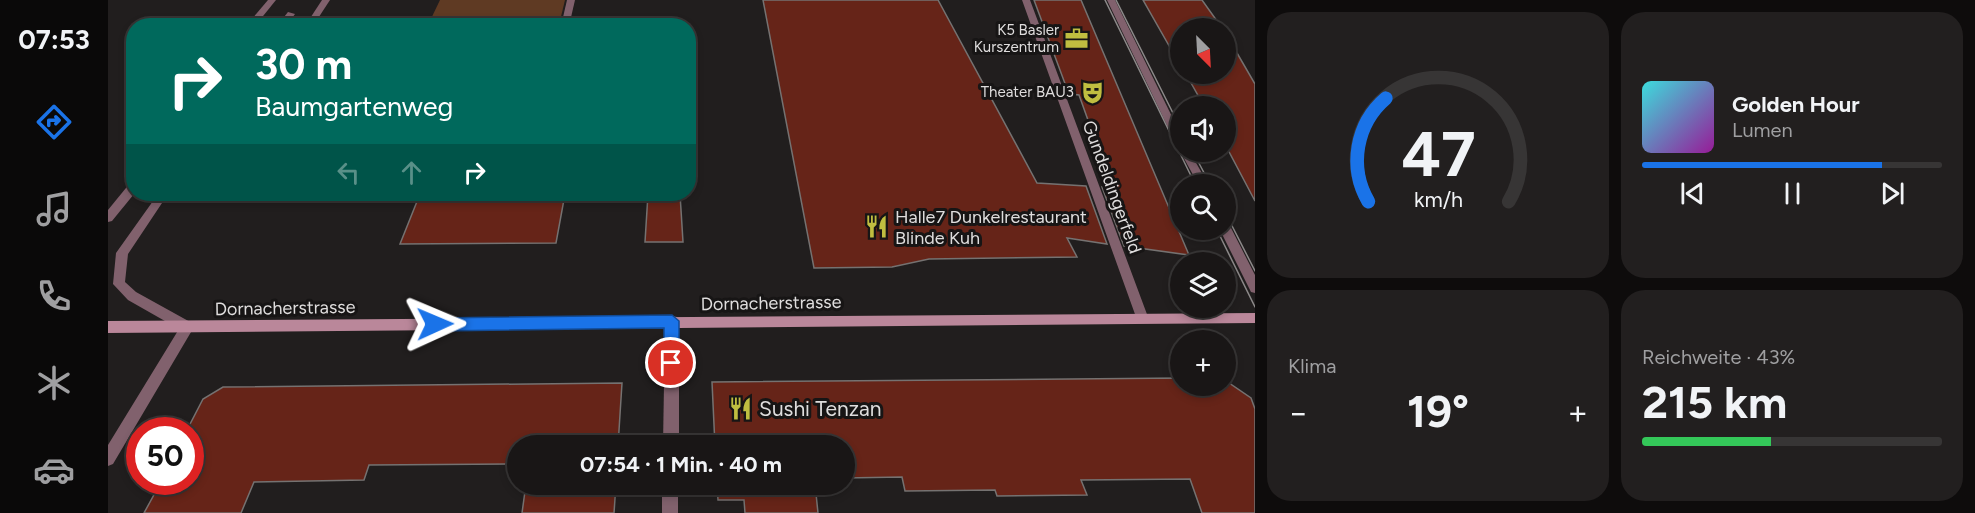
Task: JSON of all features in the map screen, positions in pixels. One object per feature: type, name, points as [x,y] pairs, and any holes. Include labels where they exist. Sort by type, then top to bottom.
[{"type":"main road","name":"Dornacherstrasse","points":[[108,327],[1142,317],[1255,318]]},
{"type":"street","points":[[257,18],[272,0]]},
{"type":"street","points":[[314,18],[326,0]]},
{"type":"street","points":[[567,18],[571,0]]},
{"type":"street","name":"Gundeldingerfeld","points":[[1026,0],[1142,317]]},
{"type":"street","points":[[1111,0],[1170,121]]},
{"type":"street","points":[[288,18],[291,14]]},
{"type":"street","points":[[108,218],[126,196]]},
{"type":"street","points":[[108,459],[187,327],[132,296],[118,284],[122,253],[158,201]]},
{"type":"street","points":[[1231,240],[1255,288]]},
{"type":"street","points":[[671,435],[672,321]]},
{"type":"street","points":[[670,495],[670,513]]},
{"type":"shaded area","points":[[440,0],[565,0],[561,18],[431,18]]},
{"type":"building","points":[[763,0],[938,0],[1037,183],[1086,186],[1107,244],[1067,238],[1077,257],[929,259],[892,267],[814,268]]},
{"type":"building","points":[[1034,0],[1081,0],[1170,210],[1170,240],[1183,240],[1188,252],[1170,252],[1124,246],[1102,187],[1112,187],[1079,95],[1071,94],[1067,89]]},
{"type":"building","points":[[1143,0],[1202,0],[1215,18],[1170,18],[1170,47]]},
{"type":"building","points":[[1236,51],[1255,84],[1255,201],[1234,162],[1236,96],[1198,96],[1192,84],[1236,84]]},
{"type":"building","points":[[417,201],[564,201],[556,243],[400,244]]},
{"type":"building","points":[[648,201],[680,201],[683,242],[645,242]]},
{"type":"building","points":[[1170,378],[1170,396],[1236,396],[1236,388],[1251,398],[1255,409],[1255,513],[1202,513],[1190,479],[1081,480],[1087,495],[997,496],[995,490],[905,491],[902,477],[855,478],[855,435],[714,435],[712,382]]},
{"type":"building","points":[[622,383],[619,435],[507,435],[507,464],[369,465],[364,480],[254,482],[241,513],[144,513],[154,495],[204,495],[204,417],[194,417],[203,399],[223,387]]},
{"type":"building","points":[[524,495],[615,495],[614,513],[522,513]]},
{"type":"building","points":[[718,495],[816,495],[818,513],[745,513],[744,500],[718,500]]},
{"type":"tram line","points":[[1105,0],[1190,174]]},
{"type":"tram line","points":[[1116,0],[1170,107]]},
{"type":"tram line","points":[[1198,162],[1205,174]]},
{"type":"tram line","points":[[1236,234],[1255,271]]},
{"type":"tram line","points":[[1222,240],[1255,307]]},
{"type":"place","name":"K5 Basler Kurszentrum","points":[[1077,39]]},
{"type":"place","name":"Theater BAU3","points":[[1092,92]]},
{"type":"place","name":"Halle7 Dunkelrestaurant Blinde Kuh","points":[[877,227]]},
{"type":"place","name":"Sushi Tenzan","points":[[741,409]]},
{"type":"route","points":[[435,324],[672,321],[671,363]]}]
